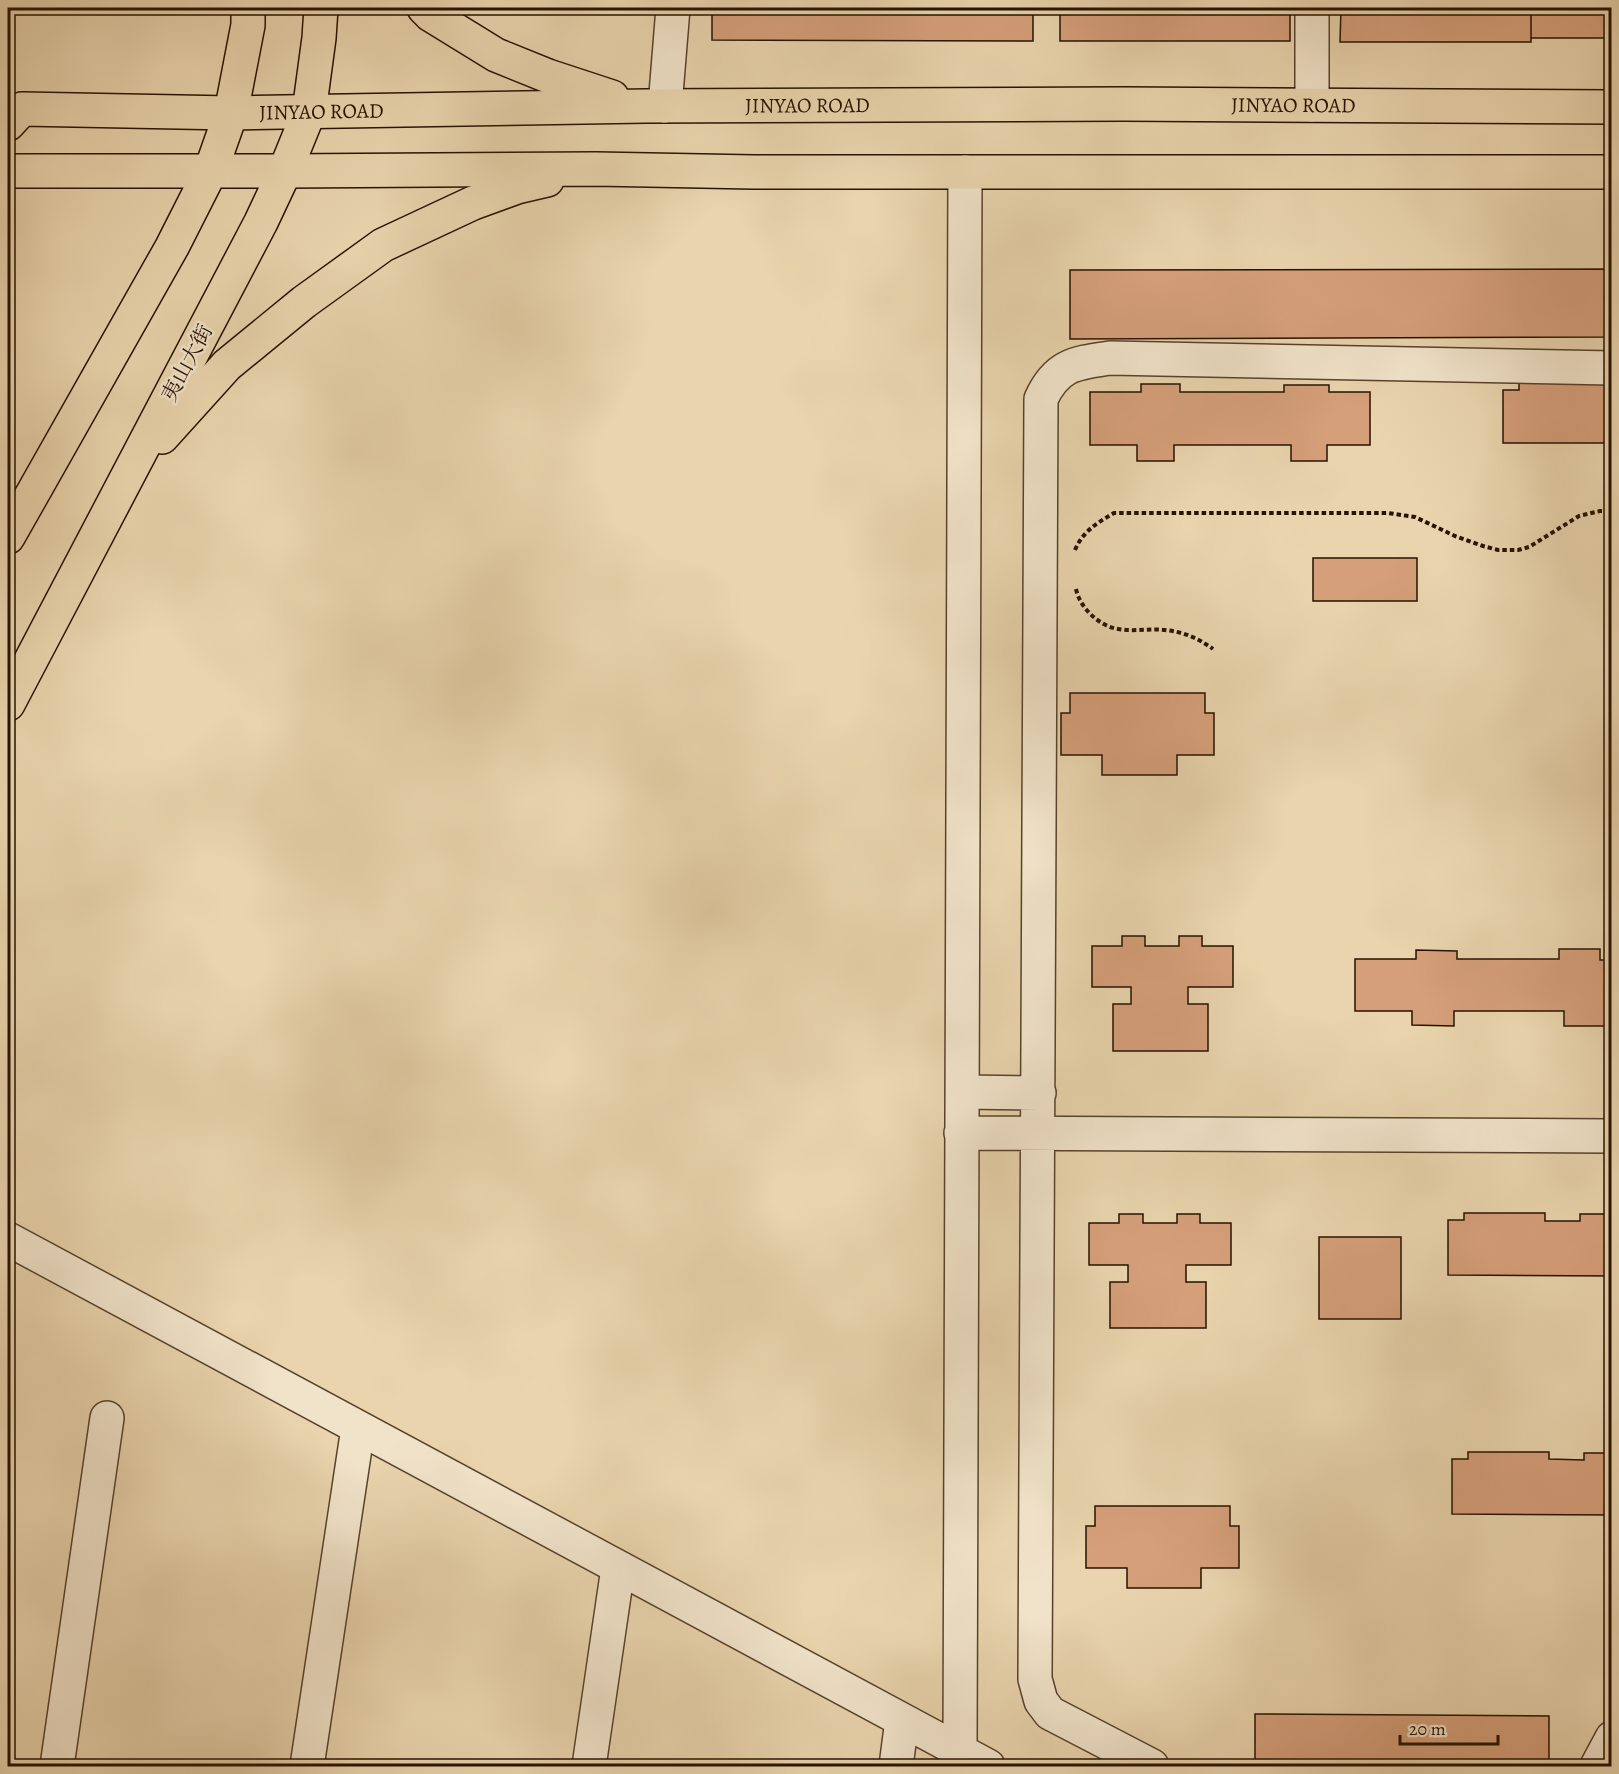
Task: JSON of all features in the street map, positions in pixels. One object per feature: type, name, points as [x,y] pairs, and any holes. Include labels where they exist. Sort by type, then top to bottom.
[{"type":"main road","points":[[8,537],[172,247],[211,170],[231,113],[248,24],[248,8]]},
{"type":"main road","name":"夷山大街","points":[[8,704],[261,222],[285,171],[309,111],[321,8]]},
{"type":"main road","points":[[424,8],[431,15],[496,56],[596,93],[655,106]]},
{"type":"main road","name":"JINYAO ROAD","points":[[8,124],[22,109],[231,113],[655,106],[1100,104],[1611,107]]},
{"type":"main road","points":[[129,474],[227,365],[304,302],[383,245],[473,203],[518,187],[596,169]]},
{"type":"main road","points":[[8,171],[596,169],[754,172],[1611,172]]},
{"type":"street","points":[[655,106],[673,8]]},
{"type":"street","points":[[1312,8],[1312,105]]},
{"type":"street","points":[[8,1239],[974,1759],[962,1133],[965,172]]},
{"type":"street","points":[[1152,1767],[1050,1713],[1041,1701],[1035,1679],[1041,399],[1047,386],[1056,375],[1071,365],[1110,358],[1611,368]]},
{"type":"street","points":[[962,1092],[1039,1093]]},
{"type":"street","points":[[962,1133],[1611,1136]]},
{"type":"street","points":[[57,1767],[107,1418]]},
{"type":"street","points":[[307,1767],[358,1428]]},
{"type":"street","points":[[588,1767],[618,1568]]},
{"type":"street","points":[[896,1767],[902,1720]]},
{"type":"street","points":[[1597,1767],[1611,1738]]},
{"type":"path","points":[[1073,556],[1079,539],[1093,525],[1113,513],[1388,513],[1415,517],[1455,536],[1498,550],[1518,550],[1529,546],[1579,516],[1611,511]]},
{"type":"path","points":[[1075,587],[1078,599],[1092,617],[1116,629],[1163,629],[1186,633],[1213,649]]},
{"type":"building","points":[[712,8],[1033,8],[1033,41],[712,40]]},
{"type":"building","points":[[1060,8],[1290,8],[1290,41],[1060,41]]},
{"type":"building","points":[[1341,8],[1531,8],[1531,42],[1340,42]]},
{"type":"building","points":[[1531,8],[1612,8],[1612,38],[1531,38]]},
{"type":"building","points":[[1612,269],[1612,337],[1070,339],[1070,270]]},
{"type":"building","points":[[1519,383],[1607,383],[1607,390],[1612,390],[1612,458],[1607,458],[1607,443],[1503,443],[1503,390],[1519,390]]},
{"type":"building","points":[[1141,384],[1180,384],[1180,392],[1284,392],[1284,385],[1329,385],[1329,392],[1370,392],[1370,445],[1327,445],[1327,461],[1291,461],[1291,445],[1174,445],[1174,461],[1137,461],[1137,445],[1090,445],[1090,392],[1141,392]]},
{"type":"building","points":[[1313,558],[1417,558],[1417,601],[1313,601]]},
{"type":"building","points":[[1070,693],[1205,693],[1205,713],[1214,713],[1214,755],[1177,755],[1177,775],[1102,775],[1102,755],[1061,755],[1061,713],[1070,713]]},
{"type":"building","points":[[1122,936],[1145,936],[1145,946],[1179,946],[1179,936],[1202,936],[1202,946],[1233,946],[1233,987],[1188,987],[1188,1004],[1208,1004],[1208,1051],[1113,1051],[1113,1004],[1131,1004],[1131,987],[1092,987],[1092,946],[1122,946]]},
{"type":"building","points":[[1559,949],[1600,949],[1600,960],[1612,960],[1612,1012],[1607,1012],[1607,1026],[1564,1026],[1564,1011],[1454,1011],[1454,1026],[1412,1025],[1412,1011],[1355,1011],[1355,959],[1416,959],[1416,950],[1457,951],[1457,959],[1559,959]]},
{"type":"building","points":[[1464,1213],[1545,1213],[1545,1221],[1580,1221],[1580,1214],[1612,1214],[1612,1276],[1448,1275],[1448,1220],[1464,1220]]},
{"type":"building","points":[[1119,1214],[1143,1214],[1143,1223],[1177,1223],[1177,1214],[1200,1214],[1200,1223],[1231,1223],[1231,1265],[1186,1265],[1186,1282],[1206,1282],[1206,1328],[1110,1328],[1110,1282],[1128,1282],[1128,1265],[1089,1265],[1089,1223],[1119,1223]]},
{"type":"building","points":[[1319,1237],[1401,1237],[1401,1319],[1319,1319]]},
{"type":"building","points":[[1468,1452],[1549,1452],[1549,1459],[1584,1460],[1584,1453],[1612,1453],[1612,1515],[1452,1514],[1452,1459],[1468,1459]]},
{"type":"building","points":[[1095,1506],[1230,1506],[1230,1526],[1239,1526],[1239,1568],[1201,1568],[1201,1588],[1127,1588],[1127,1568],[1086,1568],[1086,1526],[1095,1526]]},
{"type":"building","points":[[1255,1714],[1549,1716],[1549,1766],[1255,1766]]}]
